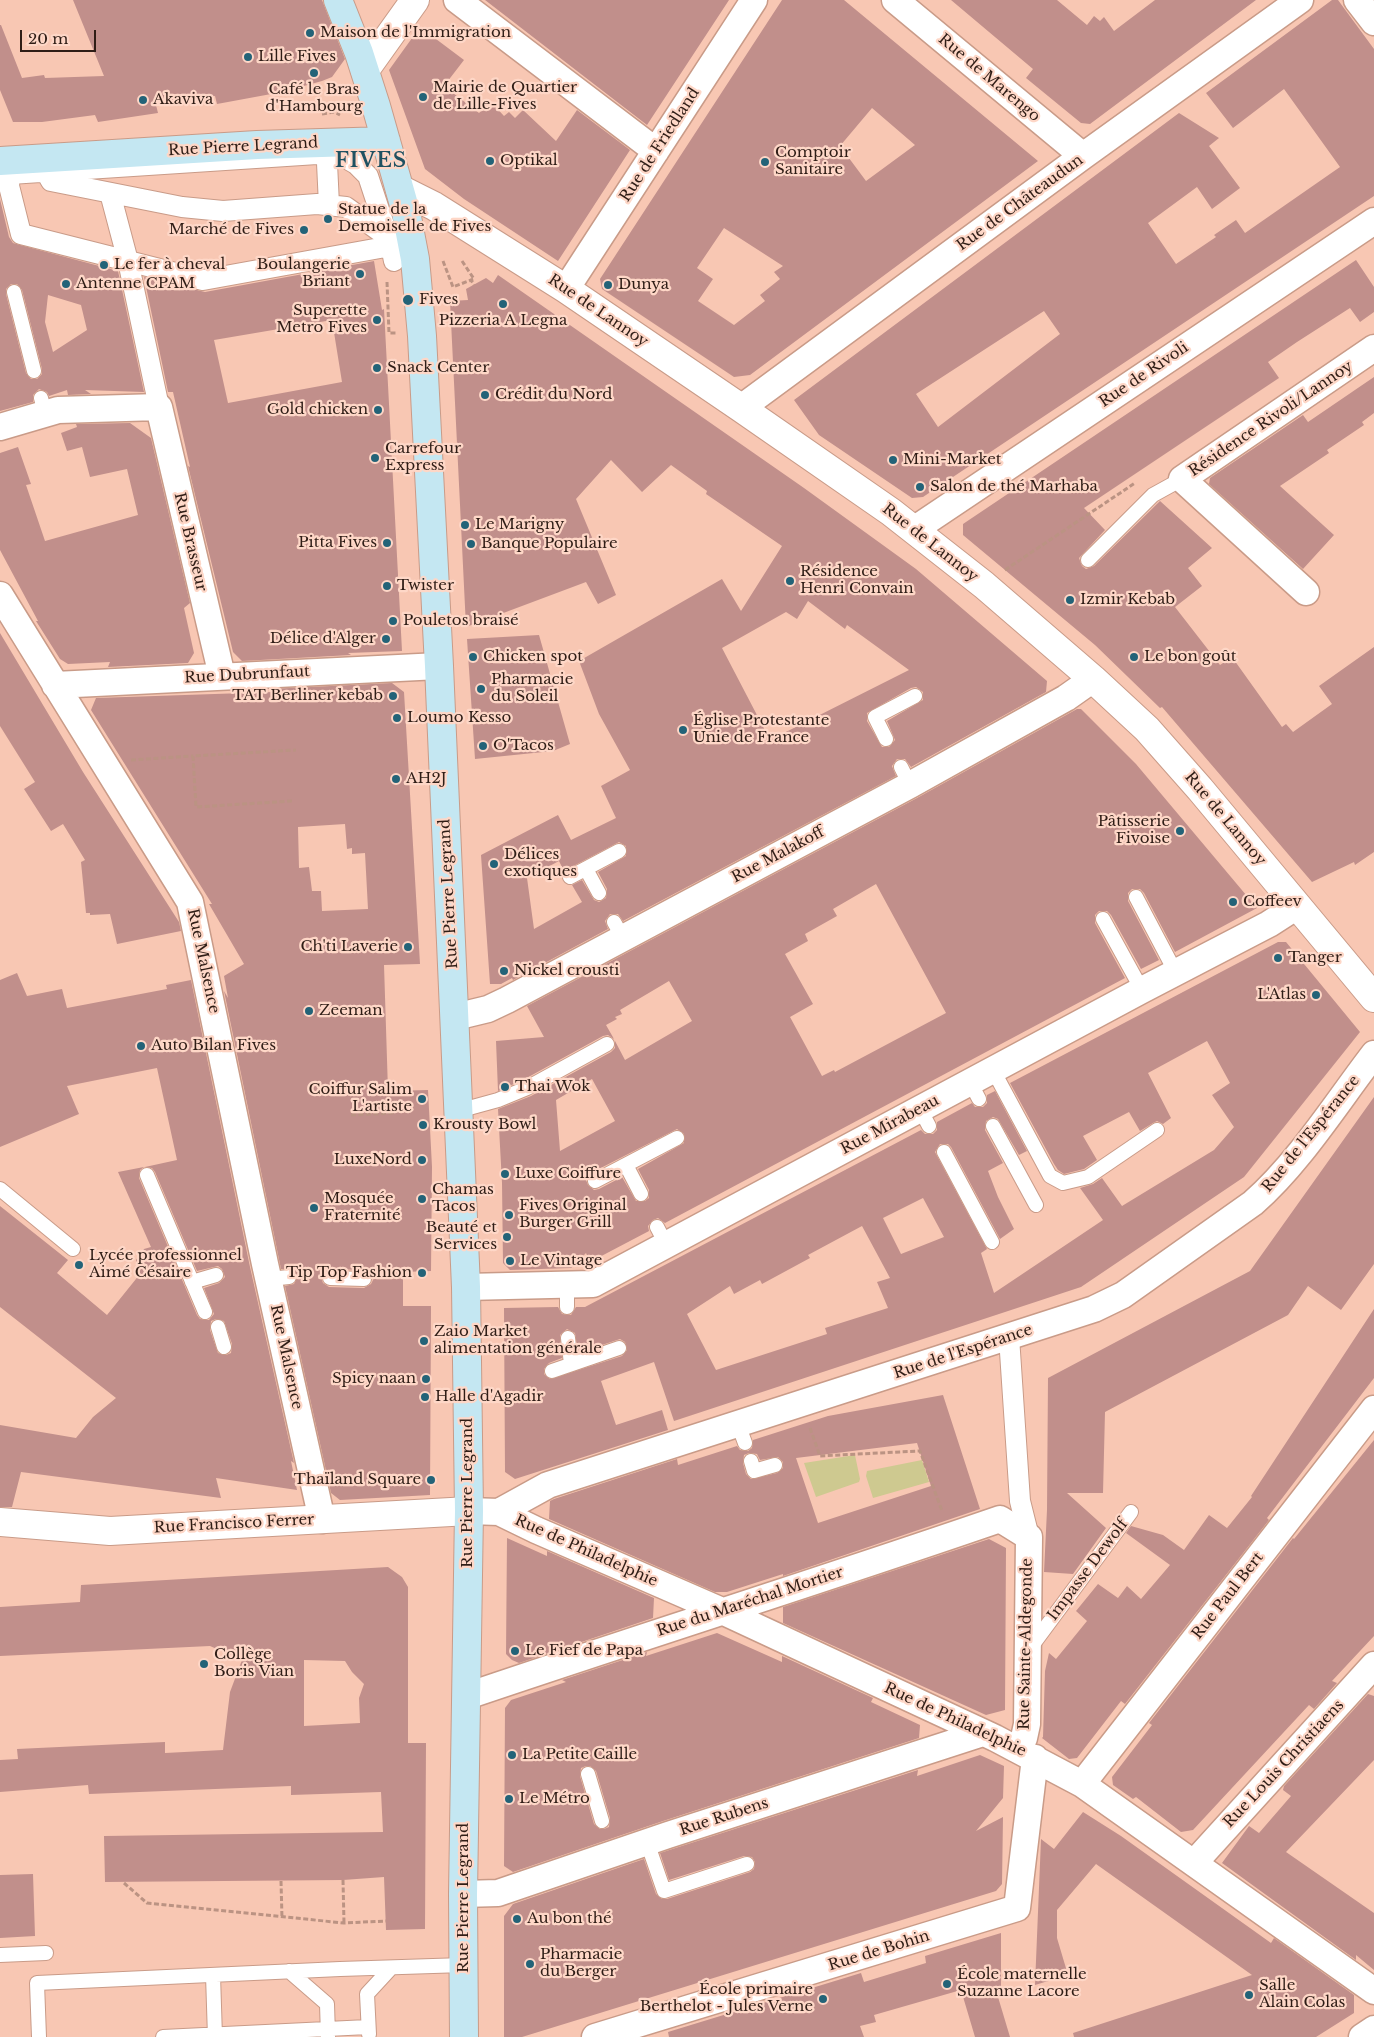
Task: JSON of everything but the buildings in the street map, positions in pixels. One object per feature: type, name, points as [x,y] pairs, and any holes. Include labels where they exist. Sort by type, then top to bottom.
[{"type":"main road","points":[[338,0],[362,62],[386,141]]},
{"type":"main road","name":"Rue Pierre Legrand","points":[[0,161],[43,165],[274,145],[386,141],[400,189],[413,244],[418,293],[439,666],[466,1287],[469,1511],[464,2037]]},
{"type":"street","points":[[362,62],[415,0]]},
{"type":"street","points":[[457,0],[656,151]]},
{"type":"street","name":"Rue de Friedland","points":[[566,289],[754,0]]},
{"type":"street","name":"Rue de Marengo","points":[[895,0],[1083,156]]},
{"type":"street","name":"Rue de Châteaudun","points":[[741,408],[1083,156],[1300,0]]},
{"type":"street","points":[[1357,0],[1374,22]]},
{"type":"street","points":[[317,154],[342,156],[356,164],[368,176],[392,253],[203,280],[21,234],[8,186],[10,174],[43,165],[317,154]]},
{"type":"street","points":[[327,164],[329,206]]},
{"type":"street","points":[[43,165],[51,181],[182,207],[223,211],[317,204],[346,207],[382,233],[392,253]]},
{"type":"street","name":"Rue de Lannoy","points":[[400,189],[434,206],[566,289],[915,529],[984,585],[1130,712],[1165,748],[1374,998]]},
{"type":"street","name":"Rue Brasseur","points":[[110,193],[128,261],[159,407],[222,676]]},
{"type":"street","name":"Rue de Rivoli","points":[[915,529],[1370,232]]},
{"type":"street","name":"Résidence Rivoli/Lannoy","points":[[1306,592],[1182,480],[1374,348]]},
{"type":"street","points":[[0,427],[43,406],[72,408],[159,407]]},
{"type":"street","name":"Rue Malsence","points":[[0,596],[190,902],[268,1272],[270,1323],[322,1520]]},
{"type":"street","name":"Rue Dubrunfaut","points":[[55,685],[439,666]]},
{"type":"street","name":"Rue Malakoff","points":[[455,1017],[488,1009],[619,930],[906,776],[1066,698],[1093,679]]},
{"type":"street","name":"Rue Mirabeau","points":[[466,1287],[567,1296],[593,1284],[662,1236],[925,1117],[974,1091],[993,1070],[1268,924],[1298,906]]},
{"type":"street","name":"Rue de l'Espérance","points":[[499,1512],[548,1485],[742,1434],[801,1404],[1010,1338],[1108,1303],[1253,1203],[1290,1166],[1374,1054]]},
{"type":"street","points":[[1010,1338],[1020,1501],[1029,1537]]},
{"type":"street","name":"Rue Paul Bert","points":[[1082,1784],[1374,1409]]},
{"type":"street","points":[[469,1511],[499,1512]]},
{"type":"street","name":"Rue Francisco Ferrer","points":[[0,1522],[110,1531],[469,1511]]},
{"type":"street","name":"Rue de Philadelphie","points":[[499,1512],[722,1611],[1026,1753],[1082,1784],[1374,1991]]},
{"type":"street","name":"Rue du Maréchal Mortier","points":[[467,1696],[1000,1519],[1029,1537]]},
{"type":"street","name":"Rue Sainte-Aldegonde","points":[[1026,1753],[1024,1738],[1027,1724],[1029,1537]]},
{"type":"street","name":"Rue Louis Christiaens","points":[[1194,1863],[1374,1665]]},
{"type":"street","name":"Rue Rubens","points":[[464,1894],[498,1893],[610,1847],[647,1842],[983,1732]]},
{"type":"street","name":"Rue de Bohin","points":[[595,2037],[1017,1908],[1026,1753]]},
{"type":"street","points":[[1362,2037],[1374,2029]]},
{"type":"lane","points":[[362,62],[400,0]]},
{"type":"lane","points":[[14,292],[34,371]]},
{"type":"lane","points":[[1088,560],[1153,495],[1182,480]]},
{"type":"lane","points":[[886,738],[875,717],[915,696]]},
{"type":"lane","points":[[570,877],[619,851]]},
{"type":"lane","points":[[586,869],[600,893]]},
{"type":"lane","points":[[1136,897],[1176,973]]},
{"type":"lane","points":[[1103,919],[1142,990]]},
{"type":"lane","points":[[458,1111],[498,1100],[527,1088],[607,1044]]},
{"type":"lane","points":[[993,1070],[1050,1176],[1063,1182],[1088,1177],[1157,1130]]},
{"type":"lane","points":[[993,1126],[1036,1205]]},
{"type":"lane","points":[[595,1181],[677,1138]]},
{"type":"lane","points":[[944,1152],[992,1242]]},
{"type":"lane","points":[[626,1165],[641,1194]]},
{"type":"lane","points":[[147,1175],[205,1312]]},
{"type":"lane","points":[[0,1188],[73,1249]]},
{"type":"lane","points":[[192,1282],[216,1275]]},
{"type":"lane","points":[[330,1278],[364,1279]]},
{"type":"lane","points":[[568,1338],[571,1364]]},
{"type":"lane","points":[[552,1371],[619,1348]]},
{"type":"lane","points":[[751,1461],[754,1471],[775,1465]]},
{"type":"lane","name":"Impasse Dewolf","points":[[1028,1652],[1131,1512]]},
{"type":"lane","points":[[588,1774],[602,1821]]},
{"type":"lane","points":[[647,1842],[664,1891],[748,1864]]},
{"type":"lane","points":[[0,1955],[46,1953]]},
{"type":"lane","points":[[38,2037],[37,1983],[464,1965]]},
{"type":"lane","points":[[164,2037],[368,2031],[367,1994],[391,1968]]},
{"type":"lane","points":[[289,1972],[327,2004],[328,2033]]},
{"type":"lane","points":[[213,1975],[215,2036]]},
{"type":"path","points":[[392,253],[386,262],[389,333],[397,333],[397,340]]},
{"type":"path","points":[[441,256],[453,286],[474,279],[462,261]]},
{"type":"path","points":[[471,280],[474,285]]},
{"type":"path","points":[[984,585],[1136,482]]},
{"type":"path","points":[[107,767],[123,760],[296,750]]},
{"type":"path","points":[[193,756],[196,807],[292,801]]},
{"type":"path","points":[[350,1116],[395,1113]]},
{"type":"path","points":[[801,1404],[820,1456],[920,1451],[950,1536]]},
{"type":"path","points":[[343,1880],[344,1923]]},
{"type":"path","points":[[281,1881],[282,1918]]},
{"type":"path","points":[[124,1883],[147,1903],[344,1923],[386,1921]]},
{"type":"shaded area","points":[[855,1455],[859,1482],[816,1497],[804,1463]]},
{"type":"shaded area","points":[[922,1460],[929,1482],[873,1498],[866,1476],[867,1471]]},
{"type":"place","name":"Maison de l'Immigration","points":[[310,33]]},
{"type":"place","name":"Lille Fives","points":[[248,57]]},
{"type":"place","name":"Café le Bras d'Hambourg","points":[[314,73]]},
{"type":"place","name":"Mairie de Quartier de Lille-Fives","points":[[423,97]]},
{"type":"place","name":"Akaviva","points":[[143,100]]},
{"type":"place","name":"Optikal","points":[[490,161]]},
{"type":"place","name":"Comptoir Sanitaire","points":[[765,162]]},
{"type":"place","name":"Statue de la Demoiselle de Fives","points":[[328,219]]},
{"type":"place","name":"Marché de Fives","points":[[304,230]]},
{"type":"place","name":"Le fer à cheval","points":[[104,265]]},
{"type":"place","name":"Boulangerie Briant","points":[[360,274]]},
{"type":"place","name":"Antenne CPAM","points":[[66,284]]},
{"type":"place","name":"Dunya","points":[[608,285]]},
{"type":"place","name":"Fives","points":[[408,300]]},
{"type":"place","name":"Pizzeria A Legna","points":[[503,304]]},
{"type":"place","name":"Superette Metro Fives","points":[[377,320]]},
{"type":"place","name":"Snack Center","points":[[377,368]]},
{"type":"place","name":"Crédit du Nord","points":[[485,395]]},
{"type":"place","name":"Gold chicken","points":[[378,410]]},
{"type":"place","name":"Carrefour Express","points":[[375,458]]},
{"type":"place","name":"Mini-Market","points":[[893,460]]},
{"type":"place","name":"Salon de thé Marhaba","points":[[920,487]]},
{"type":"place","name":"Le Marigny","points":[[465,525]]},
{"type":"place","name":"Pitta Fives","points":[[387,543]]},
{"type":"place","name":"Banque Populaire","points":[[471,544]]},
{"type":"place","name":"Résidence Henri Convain","points":[[790,581]]},
{"type":"place","name":"Twister","points":[[387,586]]},
{"type":"place","name":"Izmir Kebab","points":[[1070,600]]},
{"type":"place","name":"Pouletos braisé","points":[[393,621]]},
{"type":"place","name":"Délice d'Alger","points":[[386,639]]},
{"type":"place","name":"Chicken spot","points":[[473,657]]},
{"type":"place","name":"Le bon goût","points":[[1134,657]]},
{"type":"place","name":"Pharmacie du Soleil","points":[[481,689]]},
{"type":"place","name":"TAT Berliner kebab","points":[[393,696]]},
{"type":"place","name":"Loumo Kesso","points":[[397,718]]},
{"type":"place","name":"Église Protestante Unie de France","points":[[683,730]]},
{"type":"place","name":"O'Tacos","points":[[483,746]]},
{"type":"place","name":"AH2J","points":[[396,779]]},
{"type":"place","name":"Pâtisserie Fivoise","points":[[1180,831]]},
{"type":"place","name":"Délices exotiques","points":[[494,864]]},
{"type":"place","name":"Coffeev","points":[[1233,902]]},
{"type":"place","name":"Ch'ti Laverie","points":[[408,947]]},
{"type":"place","name":"Tanger","points":[[1278,958]]},
{"type":"place","name":"Nickel crousti","points":[[504,971]]},
{"type":"place","name":"L'Atlas","points":[[1316,995]]},
{"type":"place","name":"Zeeman","points":[[309,1011]]},
{"type":"place","name":"Auto Bilan Fives","points":[[141,1046]]},
{"type":"place","name":"Thai Wok","points":[[505,1087]]},
{"type":"place","name":"Coiffur Salim L'artiste","points":[[422,1099]]},
{"type":"place","name":"Krousty Bowl","points":[[423,1125]]},
{"type":"place","name":"LuxeNord","points":[[422,1160]]},
{"type":"place","name":"Luxe Coiffure","points":[[505,1174]]},
{"type":"place","name":"Chamas Tacos","points":[[422,1199]]},
{"type":"place","name":"Mosquée Fraternité","points":[[314,1208]]},
{"type":"place","name":"Fives Original Burger Grill","points":[[509,1215]]},
{"type":"place","name":"Beauté et Services","points":[[507,1237]]},
{"type":"place","name":"Le Vintage","points":[[510,1261]]},
{"type":"place","name":"Lycée professionnel Aimé Césaire","points":[[79,1265]]},
{"type":"place","name":"Tip Top Fashion","points":[[422,1273]]},
{"type":"place","name":"Zaio Market alimentation générale","points":[[424,1341]]},
{"type":"place","name":"Spicy naan","points":[[426,1379]]},
{"type":"place","name":"Halle d'Agadir","points":[[425,1397]]},
{"type":"place","name":"Thaïland Square","points":[[431,1480]]},
{"type":"place","name":"Le Fief de Papa","points":[[515,1651]]},
{"type":"place","name":"Collège Boris Vian","points":[[204,1664]]},
{"type":"place","name":"La Petite Caille","points":[[512,1755]]},
{"type":"place","name":"Le Métro","points":[[509,1799]]},
{"type":"place","name":"Au bon thé","points":[[517,1919]]},
{"type":"place","name":"Pharmacie du Berger","points":[[530,1964]]},
{"type":"place","name":"École maternelle Suzanne Lacore","points":[[947,1984]]},
{"type":"place","name":"Salle Alain Colas","points":[[1249,1995]]},
{"type":"place","name":"École primaire Berthelot - Jules Verne","points":[[823,1999]]},
{"type":"district","name":"FIVES","points":[[371,161]]}]
